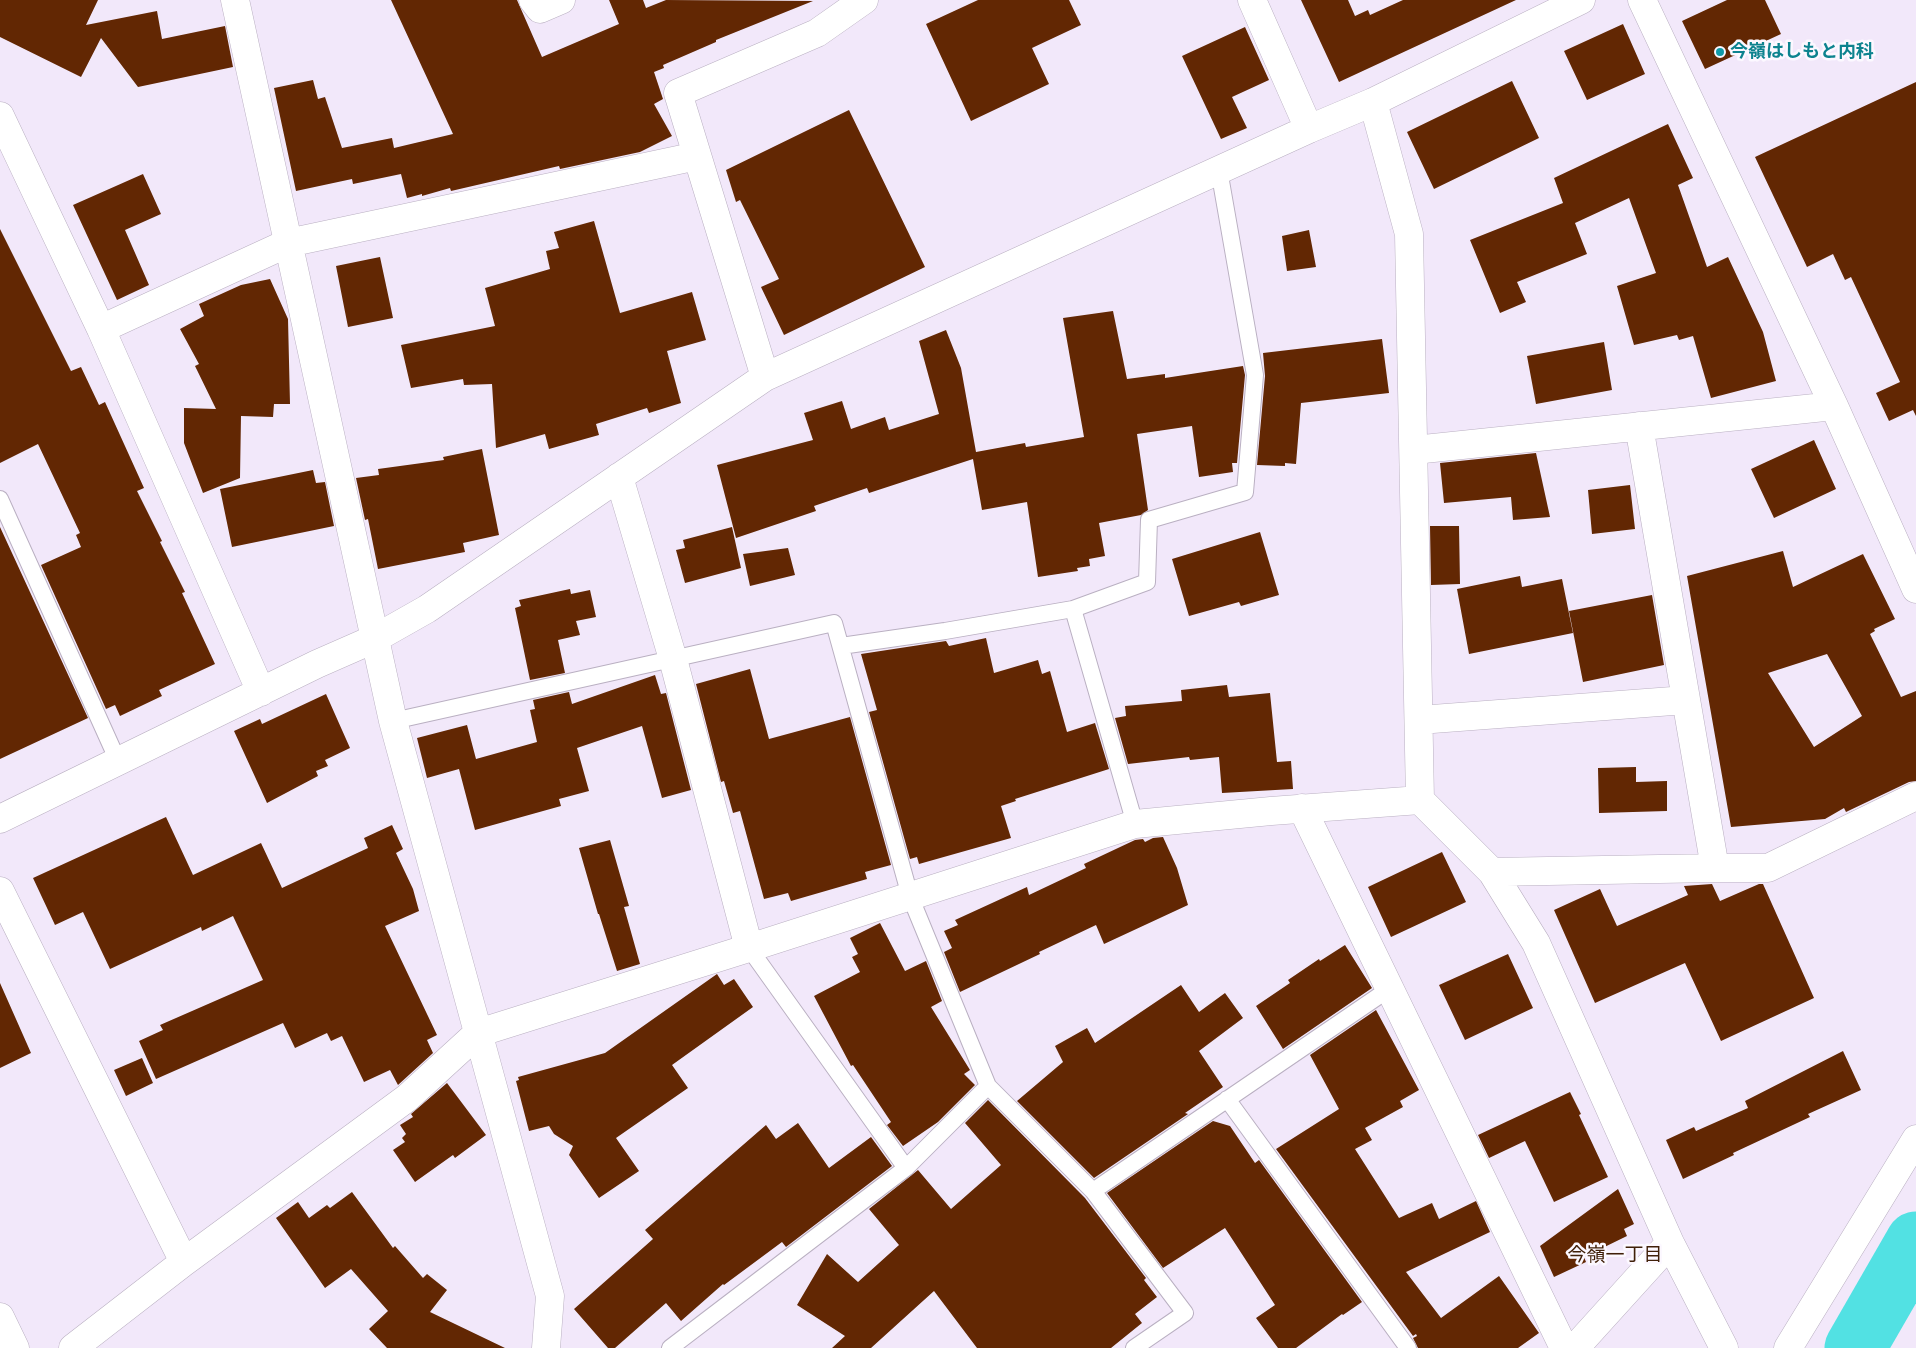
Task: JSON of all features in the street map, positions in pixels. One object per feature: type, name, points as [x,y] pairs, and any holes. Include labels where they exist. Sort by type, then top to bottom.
[{"type":"street","points":[[235,0],[393,721],[550,1296],[546,1348]]},
{"type":"street","points":[[533,0],[540,9],[561,0]]},
{"type":"street","points":[[765,377],[678,93],[817,33],[864,0]]},
{"type":"street","points":[[1252,0],[1309,129]]},
{"type":"street","points":[[0,819],[317,664],[374,639],[427,609],[765,377],[1309,129],[1373,102],[1581,0]]},
{"type":"street","points":[[1642,0],[1834,406],[1916,589]]},
{"type":"street","points":[[1373,102],[1409,234],[1420,800],[1492,872],[1536,943],[1670,1243],[1724,1348]]},
{"type":"street","points":[[0,116],[101,329],[261,692]]},
{"type":"street","points":[[101,329],[288,244],[698,156]]},
{"type":"street","points":[[1414,450],[1834,406]]},
{"type":"street","points":[[1639,426],[1715,868]]},
{"type":"street","points":[[619,477],[673,659],[749,948]]},
{"type":"street","points":[[1419,720],[1686,700]]},
{"type":"street","points":[[1492,872],[1768,868],[1916,796]]},
{"type":"street","points":[[73,1348],[184,1262],[407,1098],[478,1033],[1135,824],[1302,808],[1420,800]]},
{"type":"street","points":[[1302,808],[1564,1348]]},
{"type":"street","points":[[0,891],[184,1262]]},
{"type":"street","points":[[1788,1348],[1916,1139]]},
{"type":"street","points":[[1575,1348],[1670,1243]]},
{"type":"street","points":[[0,1317],[14,1348]]},
{"type":"lane","points":[[841,646],[1074,609],[1147,582],[1149,520],[1245,492],[1254,375],[1219,170]]},
{"type":"lane","points":[[0,500],[118,762]]},
{"type":"lane","points":[[1074,609],[1135,824]]},
{"type":"lane","points":[[393,721],[834,623],[910,896],[988,1086],[1092,1191],[1185,1312],[1134,1348]]},
{"type":"lane","points":[[749,948],[906,1168]]},
{"type":"lane","points":[[1092,1191],[1389,989]]},
{"type":"lane","points":[[670,1348],[906,1168],[988,1086]]},
{"type":"lane","points":[[1227,1099],[1408,1348]]},
{"type":"building","points":[[0,0],[98,0],[86,25],[157,11],[162,39],[225,26],[233,67],[138,87],[101,38],[81,77],[0,37]]},
{"type":"building","points":[[391,0],[517,0],[542,57],[619,24],[609,0],[643,0],[646,8],[666,0],[813,1],[716,40],[716,42],[663,65],[664,68],[654,72],[663,99],[654,104],[672,136],[640,152],[560,169],[559,166],[451,191],[450,188],[407,198],[401,174],[353,184],[352,179],[296,191],[274,88],[313,80],[318,99],[325,97],[342,148],[392,138],[394,148],[453,134]]},
{"type":"building","points":[[978,0],[1069,0],[1081,25],[1032,48],[1049,84],[971,121],[926,24]]},
{"type":"building","points":[[1301,0],[1348,0],[1355,16],[1368,10],[1370,15],[1403,0],[1516,0],[1339,82]]},
{"type":"building","name":"今嶺はしもと内科","points":[[1727,0],[1765,0],[1781,34],[1705,69],[1682,21]]},
{"type":"building","points":[[1623,24],[1645,74],[1587,100],[1564,51]]},
{"type":"building","points":[[1245,27],[1269,80],[1232,97],[1247,128],[1221,139],[1182,56]]},
{"type":"building","points":[[1512,81],[1539,138],[1434,189],[1407,132]]},
{"type":"building","points":[[1916,82],[1916,416],[1913,410],[1889,421],[1876,393],[1900,382],[1851,277],[1845,280],[1833,254],[1807,267],[1755,157]]},
{"type":"building","points":[[849,110],[925,267],[784,335],[761,287],[779,279],[740,200],[736,202],[726,170]]},
{"type":"building","points":[[1668,124],[1693,178],[1678,185],[1707,267],[1728,257],[1763,332],[1776,381],[1711,398],[1693,336],[1679,340],[1677,335],[1634,345],[1617,286],[1656,273],[1629,198],[1575,223],[1587,254],[1517,282],[1526,302],[1500,313],[1470,240],[1563,203],[1554,178]]},
{"type":"building","points":[[143,174],[161,214],[125,230],[149,285],[117,300],[73,205]]},
{"type":"building","points":[[594,221],[620,313],[692,292],[706,340],[667,351],[681,403],[649,413],[647,408],[596,424],[599,435],[549,449],[545,434],[496,448],[492,384],[464,385],[463,379],[411,388],[401,345],[495,326],[485,288],[550,269],[546,251],[559,248],[554,232]]},
{"type":"building","points":[[0,229],[71,371],[81,367],[99,405],[105,402],[144,488],[137,491],[185,592],[182,593],[215,664],[159,690],[162,696],[120,716],[115,705],[106,709],[41,565],[81,547],[76,535],[80,533],[38,444],[0,463]]},
{"type":"building","points":[[1309,230],[1316,267],[1287,271],[1282,236]]},
{"type":"building","points":[[380,257],[393,318],[348,327],[336,266]]},
{"type":"building","points":[[270,279],[288,319],[290,404],[274,404],[273,417],[241,416],[240,478],[203,493],[184,443],[184,408],[216,409],[195,366],[199,364],[180,329],[204,316],[199,304],[241,285]]},
{"type":"building","points":[[1113,311],[1127,379],[1165,374],[1165,378],[1243,366],[1245,375],[1237,463],[1232,463],[1233,472],[1199,477],[1192,426],[1137,434],[1148,510],[1141,515],[1099,523],[1105,556],[1089,559],[1090,566],[1077,568],[1078,571],[1038,577],[1027,502],[982,510],[973,459],[869,493],[867,488],[814,506],[816,511],[736,538],[717,465],[813,440],[804,413],[842,401],[851,429],[885,417],[889,430],[939,414],[919,341],[946,330],[961,368],[976,452],[1025,443],[1026,447],[1084,437],[1063,318]]},
{"type":"building","points":[[1382,339],[1389,393],[1301,403],[1296,464],[1285,463],[1285,466],[1257,465],[1265,376],[1263,353]]},
{"type":"building","points":[[1604,342],[1612,390],[1536,404],[1527,356]]},
{"type":"building","points":[[1814,440],[1836,489],[1774,518],[1751,469]]},
{"type":"building","points":[[482,449],[499,535],[463,543],[465,552],[378,569],[368,519],[365,520],[356,478],[379,475],[378,469],[444,460],[443,457]]},
{"type":"building","points":[[1536,453],[1550,517],[1513,520],[1511,497],[1444,503],[1440,463]]},
{"type":"building","points":[[313,470],[316,483],[325,482],[334,526],[232,547],[220,489]]},
{"type":"building","points":[[1630,485],[1635,529],[1592,534],[1588,490]]},
{"type":"building","points":[[1430,526],[1459,526],[1460,584],[1431,585]]},
{"type":"building","points":[[0,527],[88,718],[0,759]]},
{"type":"building","points":[[732,527],[741,568],[685,583],[676,550],[685,548],[683,540]]},
{"type":"building","points":[[1260,532],[1279,595],[1241,606],[1239,602],[1189,616],[1172,559]]},
{"type":"building","points":[[788,548],[795,575],[750,586],[743,554]]},
{"type":"building","points":[[1783,551],[1793,587],[1863,554],[1895,619],[1874,629],[1875,631],[1870,634],[1901,697],[1916,691],[1916,781],[1909,782],[1846,812],[1844,808],[1825,819],[1731,827],[1687,576]],"holes":[[[1827,654],[1862,716],[1814,747],[1768,673]]]},
{"type":"building","points":[[1520,576],[1522,587],[1562,579],[1573,633],[1469,654],[1457,589]]},
{"type":"building","points":[[570,589],[571,594],[590,590],[596,617],[576,621],[580,635],[558,640],[565,673],[530,680],[515,608],[521,606],[519,600]]},
{"type":"building","points":[[1652,595],[1664,665],[1583,682],[1569,611]]},
{"type":"building","points":[[986,638],[994,673],[1038,660],[1042,674],[1050,671],[1067,732],[1095,723],[1109,769],[1015,799],[1016,801],[1001,806],[1011,838],[919,864],[917,857],[910,859],[869,712],[877,710],[861,654],[946,641],[949,646]]},
{"type":"building","points":[[750,669],[769,739],[850,717],[891,865],[865,872],[867,879],[791,901],[788,893],[764,899],[740,811],[733,813],[724,781],[721,782],[696,684]]},
{"type":"building","points":[[655,675],[661,694],[666,693],[691,790],[662,798],[642,726],[577,748],[589,791],[559,799],[561,806],[475,830],[459,769],[427,778],[417,738],[467,725],[476,759],[537,742],[530,710],[535,709],[533,700],[569,692],[572,704]]},
{"type":"building","points":[[1227,685],[1229,697],[1270,693],[1277,762],[1291,761],[1293,789],[1222,793],[1219,757],[1190,760],[1189,757],[1128,764],[1115,718],[1126,716],[1125,706],[1182,701],[1181,690]]},
{"type":"building","points":[[326,694],[350,748],[325,760],[328,766],[316,771],[318,776],[267,803],[234,731],[260,719],[262,724]]},
{"type":"building","points":[[1636,767],[1636,782],[1667,781],[1667,811],[1599,813],[1598,768]]},
{"type":"building","points":[[166,817],[193,875],[261,843],[282,888],[368,848],[364,838],[392,825],[403,849],[396,853],[413,889],[419,911],[385,926],[437,1035],[427,1040],[433,1053],[398,1085],[390,1070],[364,1082],[342,1036],[331,1041],[327,1033],[295,1048],[283,1023],[156,1079],[139,1041],[163,1030],[160,1025],[263,980],[233,916],[202,931],[201,927],[110,969],[83,912],[55,925],[33,878]]},
{"type":"building","points":[[1163,837],[1177,868],[1188,905],[1104,944],[1096,925],[960,992],[944,952],[952,948],[944,931],[958,925],[955,920],[1027,887],[1029,895],[1086,868],[1084,864],[1135,840],[1143,839],[1145,842],[1153,838]]},
{"type":"building","points":[[610,840],[629,906],[624,907],[640,964],[617,971],[579,848]]},
{"type":"building","points":[[1442,852],[1466,902],[1391,937],[1368,887]]},
{"type":"building","points":[[1712,884],[1720,901],[1763,884],[1814,998],[1721,1041],[1685,963],[1595,1003],[1554,910],[1600,889],[1617,926],[1688,895],[1684,886]]},
{"type":"building","points":[[880,923],[905,971],[926,961],[942,1001],[931,1007],[970,1070],[964,1074],[975,1085],[938,1122],[903,1146],[887,1125],[891,1122],[853,1065],[851,1066],[814,996],[860,972],[852,957],[858,954],[850,938]]},
{"type":"building","points":[[1345,945],[1372,988],[1283,1049],[1256,1006],[1290,983],[1288,980],[1319,959],[1320,961]]},
{"type":"building","points":[[1508,954],[1533,1008],[1465,1040],[1439,985]]},
{"type":"building","points":[[717,974],[724,985],[734,979],[753,1007],[672,1065],[688,1088],[616,1138],[639,1171],[599,1198],[569,1155],[573,1146],[554,1134],[549,1126],[529,1131],[516,1081],[519,1080],[518,1077],[605,1053]]},
{"type":"building","points":[[0,983],[31,1053],[0,1068]]},
{"type":"building","points":[[1181,985],[1199,1012],[1225,993],[1243,1018],[1199,1051],[1223,1087],[1185,1113],[1188,1114],[1094,1178],[1017,1101],[1063,1062],[1055,1046],[1087,1028],[1095,1043]]},
{"type":"building","points":[[1376,1010],[1419,1090],[1400,1101],[1403,1107],[1365,1128],[1372,1140],[1355,1149],[1399,1218],[1432,1203],[1439,1219],[1476,1201],[1490,1232],[1406,1272],[1441,1318],[1499,1276],[1539,1333],[1518,1348],[1418,1348],[1413,1338],[1417,1336],[1416,1334],[1413,1336],[1276,1149],[1339,1109],[1310,1055]]},
{"type":"building","points":[[1843,1051],[1861,1090],[1808,1114],[1810,1117],[1683,1179],[1666,1140],[1694,1127],[1696,1131],[1748,1108],[1745,1101]]},
{"type":"building","points":[[142,1058],[153,1083],[126,1096],[114,1070]]},
{"type":"building","points":[[447,1083],[486,1135],[455,1158],[453,1155],[415,1182],[393,1150],[405,1142],[402,1138],[406,1134],[400,1125],[413,1117],[411,1114]]},
{"type":"building","points":[[1570,1092],[1608,1177],[1554,1202],[1525,1141],[1489,1158],[1478,1135]]},
{"type":"building","points":[[988,1100],[1085,1198],[1146,1278],[1144,1280],[1157,1297],[1135,1314],[1142,1323],[1111,1348],[977,1348],[934,1291],[871,1348],[832,1348],[845,1336],[797,1305],[827,1254],[858,1282],[899,1245],[869,1209],[918,1170],[951,1209],[1001,1165],[965,1123]]},
{"type":"building","points":[[1213,1121],[1230,1126],[1255,1163],[1259,1160],[1362,1302],[1342,1314],[1296,1348],[1278,1348],[1256,1318],[1275,1305],[1225,1228],[1163,1268],[1107,1193]]},
{"type":"building","points":[[798,1123],[829,1168],[871,1137],[892,1166],[786,1247],[782,1242],[723,1284],[681,1321],[666,1303],[615,1348],[608,1348],[574,1309],[653,1239],[645,1230],[766,1125],[776,1139]]},
{"type":"building","points":[[1618,1189],[1634,1224],[1624,1229],[1627,1236],[1584,1257],[1586,1262],[1554,1277],[1540,1246]]},
{"type":"building","points":[[352,1192],[393,1248],[395,1246],[423,1278],[427,1274],[447,1290],[430,1312],[505,1348],[387,1348],[369,1329],[388,1311],[351,1269],[325,1288],[276,1218],[298,1202],[309,1218],[327,1205],[330,1208]]},
{"type":"waterway","points":[[1855,1348],[1916,1242]]},
{"type":"place","name":"今嶺はしもと内科","points":[[1720,52]]},
{"type":"district","name":"今嶺一丁目","points":[[1615,1256]]}]
